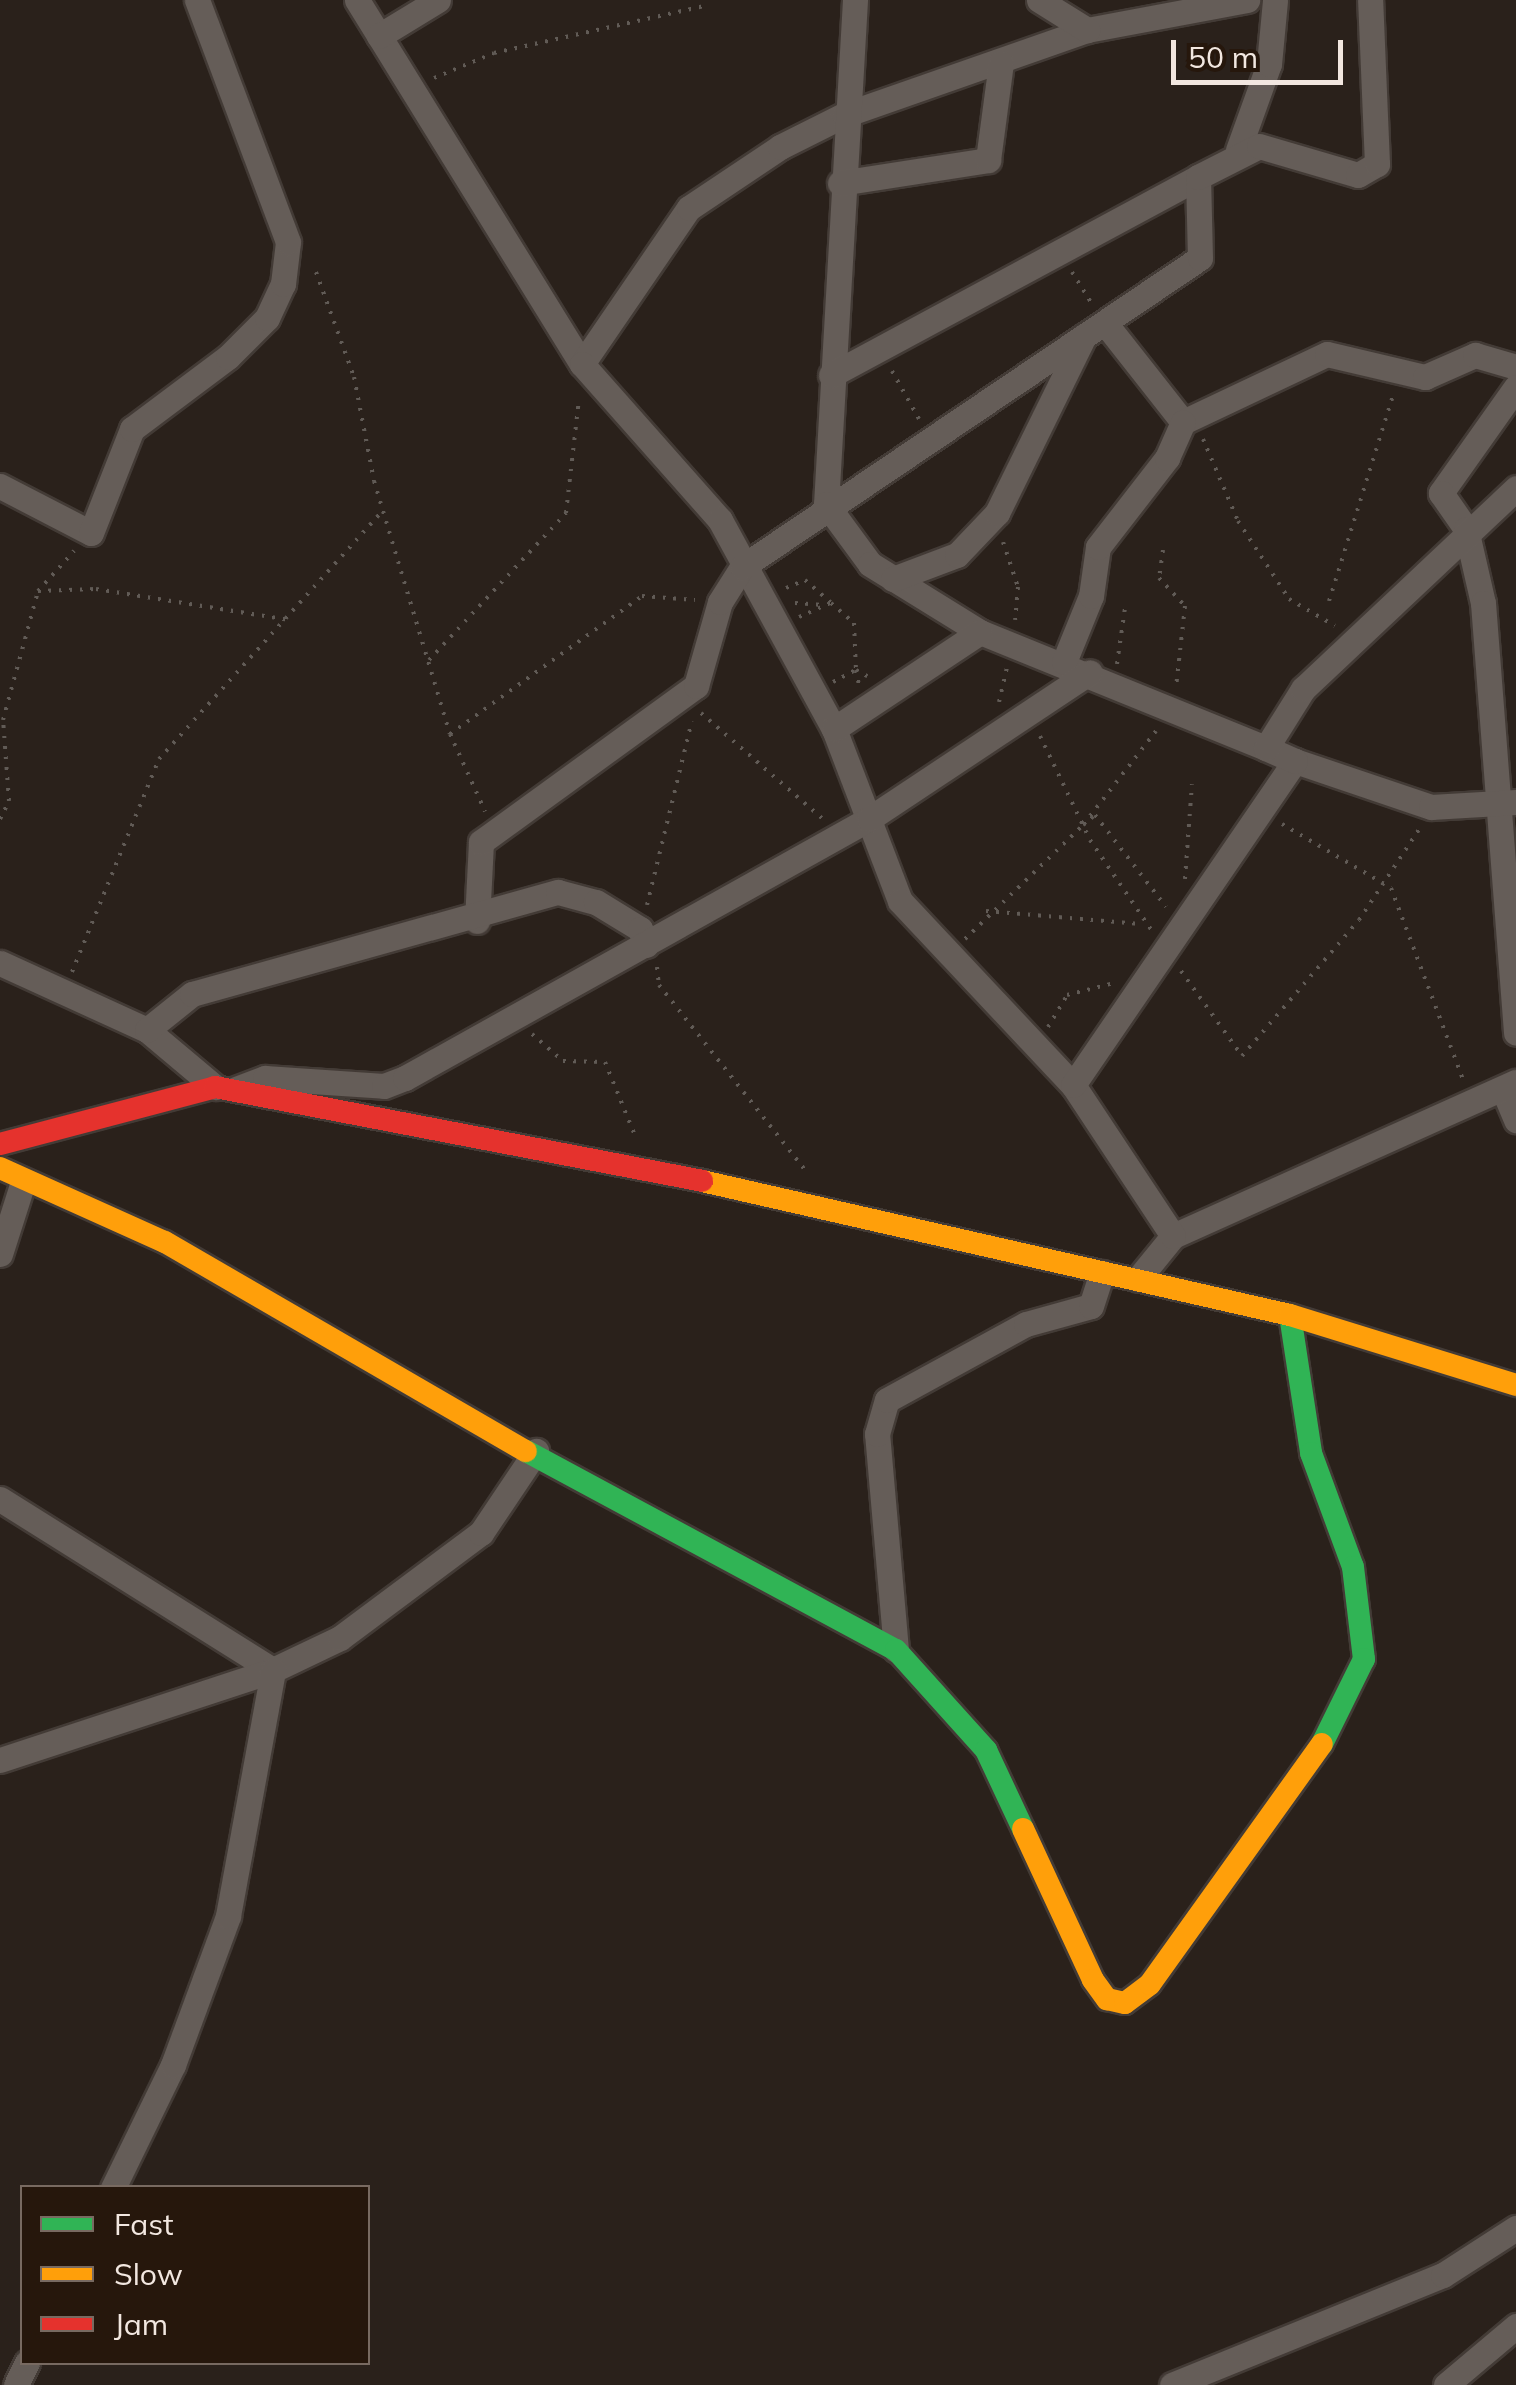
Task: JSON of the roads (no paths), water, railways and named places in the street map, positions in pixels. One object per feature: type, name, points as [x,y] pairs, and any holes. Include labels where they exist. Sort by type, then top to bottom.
[{"type":"street","points":[[0,486],[91,533],[132,429],[267,318],[288,264],[197,0]]},
{"type":"street","points":[[357,0],[582,364],[720,520],[742,567],[782,617],[834,730],[894,891],[1073,1085],[1173,1236]]},
{"type":"street","points":[[379,36],[438,0]]},
{"type":"street","points":[[855,0],[840,182],[826,504],[852,547],[893,579],[980,632],[1090,672],[1295,762],[1431,807],[1507,800]]},
{"type":"street","points":[[1038,0],[1088,30]]},
{"type":"street","points":[[582,364],[690,208],[731,174],[844,115],[1088,30],[1247,0]]},
{"type":"street","points":[[1238,150],[1270,64],[1275,0]]},
{"type":"street","points":[[831,375],[1198,178],[1238,150],[1280,147],[1358,176],[1377,164],[1370,0]]},
{"type":"street","points":[[840,182],[988,160],[1001,63]]},
{"type":"street","points":[[477,921],[476,856],[492,829],[696,686],[720,602],[742,567],[826,504],[1200,258],[1198,178]]},
{"type":"street","points":[[1095,329],[1189,421]]},
{"type":"street","points":[[893,579],[957,555],[997,512],[1095,329]]},
{"type":"street","points":[[1064,662],[1091,596],[1098,547],[1167,458],[1189,421],[1327,354],[1425,377],[1475,354],[1516,367]]},
{"type":"street","points":[[1516,387],[1444,480],[1444,506],[1466,529],[1483,603],[1507,800],[1516,1033]]},
{"type":"street","points":[[1266,748],[1352,636],[1466,529],[1516,488]]},
{"type":"street","points":[[834,730],[980,632]]},
{"type":"street","points":[[0,1144],[265,1078],[384,1086],[516,1020],[647,940],[869,820],[1090,672]]},
{"type":"street","points":[[1073,1085],[1295,762]]},
{"type":"street","points":[[148,1030],[192,994],[477,921],[558,892],[647,940]]},
{"type":"street","points":[[0,963],[66,988],[148,1030],[225,1089],[816,1203],[1290,1315],[1516,1385]]},
{"type":"street","points":[[1138,1279],[1173,1236],[1510,1086],[1516,1120]]},
{"type":"street","points":[[0,1168],[22,1185],[165,1242],[366,1365],[536,1450],[896,1650],[986,1750],[1106,2000],[1139,1997],[1347,1708],[1364,1659],[1353,1567],[1312,1453],[1290,1315]]},
{"type":"street","points":[[0,1254],[22,1185]]},
{"type":"street","points":[[896,1650],[876,1434],[886,1400],[1026,1324],[1091,1306],[1102,1273]]},
{"type":"street","points":[[0,1760],[273,1670],[340,1638],[481,1533],[536,1450]]},
{"type":"street","points":[[0,1500],[273,1670]]},
{"type":"street","points":[[114,2185],[173,2066],[228,1916],[273,1670]]},
{"type":"street","points":[[1172,2385],[1443,2275],[1516,2228]]},
{"type":"street","points":[[1446,2385],[1516,2326]]}]
